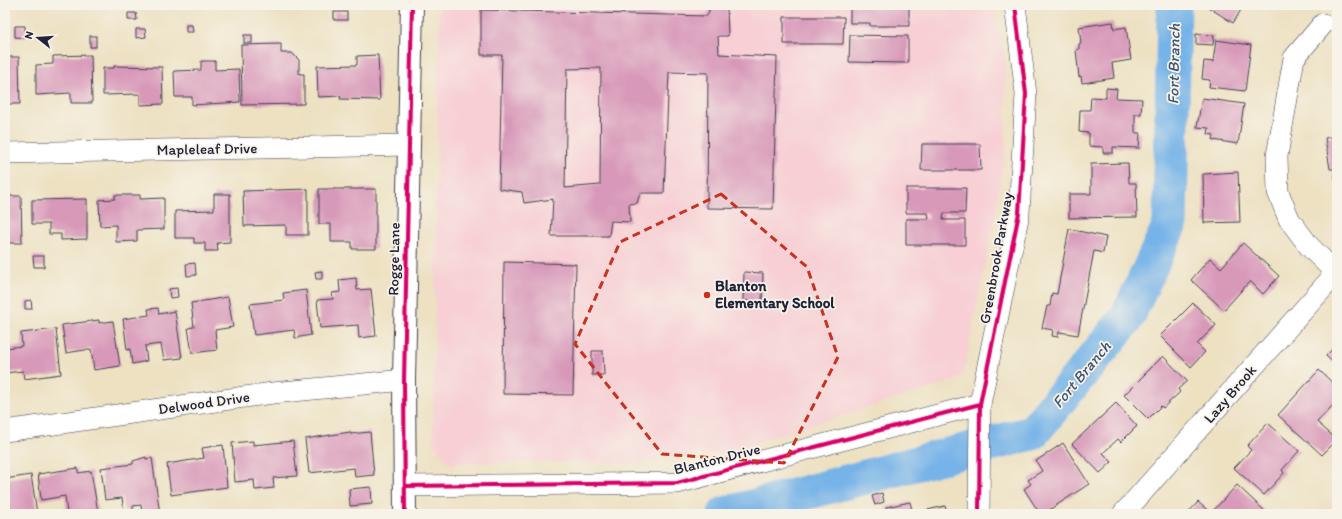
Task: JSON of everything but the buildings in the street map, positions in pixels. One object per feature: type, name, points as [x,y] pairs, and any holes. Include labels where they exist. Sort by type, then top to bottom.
[{"type":"street","name":"Rogge Lane","points":[[405,514],[404,380],[412,5]]},
{"type":"street","name":"Greenbrook Parkway","points":[[979,514],[980,414],[1019,213],[1026,94],[1015,5]]},
{"type":"street","points":[[1323,24],[1294,58],[1277,156],[1278,192],[1289,219],[1309,246],[1336,272]]},
{"type":"street","name":"Mapleleaf Drive","points":[[5,153],[409,145]]},
{"type":"street","name":"Lazy Brook","points":[[1123,514],[1336,272]]},
{"type":"street","name":"Delwood Drive","points":[[5,431],[272,393],[404,380]]},
{"type":"street","name":"Blanton Drive","points":[[405,486],[676,483],[980,414]]},
{"type":"highlighted area","points":[[721,194],[807,267],[838,357],[784,463],[662,454],[575,344],[620,242]]},
{"type":"shaded area","name":"Blanton Elementary School","points":[[439,5],[994,5],[1005,60],[1006,147],[995,216],[963,375],[954,381],[725,452],[634,463],[520,462],[449,464],[433,442]]},
{"type":"waterway","name":"Fort Branch","points":[[725,514],[1032,433],[1127,318],[1170,224],[1174,5]]},
{"type":"cycle path","points":[[405,514],[404,380],[412,5]]},
{"type":"cycle path","points":[[979,514],[980,404],[1019,213],[1026,94],[1015,5]]},
{"type":"cycle path","points":[[405,486],[677,483],[980,404]]},
{"type":"place","name":"Blanton Elementary School","points":[[707,295]]}]
